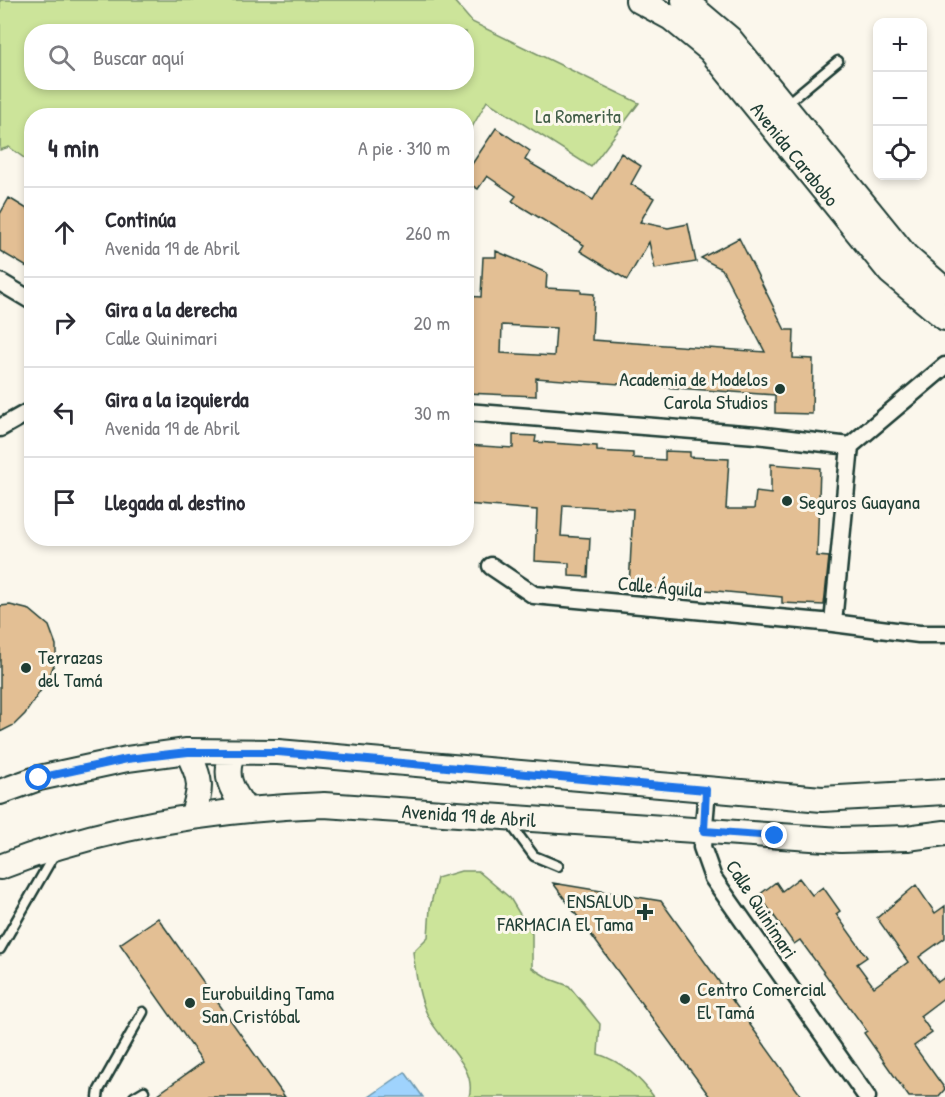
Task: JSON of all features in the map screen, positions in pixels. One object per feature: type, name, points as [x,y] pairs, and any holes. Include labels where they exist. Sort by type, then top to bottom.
[{"type":"main road","name":"Avenida Carabobo","points":[[638,0],[671,18],[710,50],[890,272],[945,318]]},
{"type":"main road","name":"Avenida Carabobo","points":[[684,0],[730,39],[906,256],[945,290]]},
{"type":"main road","points":[[188,752],[200,777],[200,790],[192,818]]},
{"type":"main road","points":[[0,792],[72,771],[188,752],[278,752],[822,799],[945,792]]},
{"type":"main road","points":[[233,752],[228,764],[227,778],[231,790],[245,809]]},
{"type":"main road","name":"Avenida 19 de Abril","points":[[0,867],[60,844],[192,818],[245,809],[324,805],[841,840],[907,838],[945,833]]},
{"type":"street","points":[[0,282],[24,297]]},
{"type":"street","points":[[833,623],[850,446],[945,366]]},
{"type":"street","points":[[474,413],[756,435],[850,446]]},
{"type":"street","points":[[0,428],[24,414]]},
{"type":"street","name":"Calle Águila","points":[[491,566],[534,595],[833,623],[919,634],[945,634]]},
{"type":"street","name":"Calle Quinimari","points":[[706,790],[702,847],[713,878],[867,1097]]},
{"type":"lane","points":[[784,105],[838,61]]},
{"type":"lane","points":[[506,817],[534,856],[558,866]]},
{"type":"lane","points":[[1,946],[60,844]]},
{"type":"lane","points":[[0,932],[1,946]]},
{"type":"lane","points":[[98,1097],[99,1090],[143,1012]]},
{"type":"lane","points":[[134,1097],[144,1091]]},
{"type":"green space","name":"La Romerita","points":[[0,0],[453,0],[472,22],[639,103],[591,167],[487,101],[474,124],[474,108],[24,108],[24,158],[9,147],[0,150]]},
{"type":"green space","points":[[461,871],[478,871],[510,898],[532,934],[532,968],[550,979],[569,986],[600,1024],[598,1054],[615,1061],[629,1071],[654,1097],[469,1097],[468,1075],[463,1064],[433,1025],[422,1001],[413,952],[428,937],[430,908],[437,878]]},
{"type":"water","points":[[405,1072],[423,1097],[369,1097]]},
{"type":"building","points":[[496,128],[530,151],[525,160],[593,200],[621,153],[641,166],[631,184],[654,198],[640,222],[668,228],[688,224],[696,262],[655,269],[649,242],[627,280],[580,251],[584,245],[512,201],[516,196],[487,176],[478,189],[474,187],[474,161]]},
{"type":"building","points":[[9,198],[24,207],[24,265],[0,251],[0,214]]},
{"type":"building","points":[[739,238],[785,330],[794,330],[793,358],[813,359],[812,414],[775,413],[775,395],[536,378],[536,396],[474,393],[474,297],[481,297],[483,257],[496,257],[496,251],[547,273],[546,288],[581,290],[581,293],[594,294],[592,340],[765,352],[722,269],[701,258]],"holes":[[[502,325],[556,328],[554,356],[501,353]]]},
{"type":"building","points":[[513,435],[536,436],[535,442],[597,446],[597,451],[633,453],[633,458],[665,460],[665,451],[690,452],[690,457],[729,459],[726,509],[754,509],[756,492],[771,494],[771,464],[820,468],[817,556],[829,557],[824,605],[782,603],[782,597],[674,587],[674,590],[629,587],[633,509],[563,505],[561,536],[590,538],[588,577],[569,576],[569,563],[535,561],[537,510],[474,505],[474,446],[513,448]]},
{"type":"building","name":"Terrazas del Tamá","points":[[10,605],[30,610],[49,626],[56,645],[56,659],[49,678],[25,714],[14,725],[0,732],[0,606]]},
{"type":"building","points":[[799,878],[812,895],[823,887],[840,911],[836,914],[867,957],[857,964],[874,987],[908,962],[877,918],[916,885],[935,913],[945,906],[945,938],[919,957],[938,982],[945,977],[945,997],[920,1016],[932,1033],[914,1046],[945,1089],[938,1097],[909,1097],[864,1033],[867,1031],[800,940],[794,944],[759,895],[776,882],[782,891]]},
{"type":"building","name":"Centro Comercial El Tamá","points":[[553,883],[661,901],[802,1097],[710,1097]]},
{"type":"building","name":"Eurobuilding Tama San Cristóbal","points":[[158,918],[285,1097],[154,1097],[203,1062],[120,944]]},
{"type":"place","name":"Academia de Modelos Carola Studios","points":[[780,389]]},
{"type":"place","name":"Seguros Guayana","points":[[787,501]]},
{"type":"place","name":"Terrazas del Tamá","points":[[26,668]]},
{"type":"place","name":"ENSALUD FARMACIA El Tama","points":[[645,912]]},
{"type":"place","name":"Centro Comercial El Tamá","points":[[685,999]]},
{"type":"place","name":"Eurobuilding Tama San Cristóbal","points":[[190,1003]]},
{"type":"route","points":[[39,778],[127,759],[188,752],[278,752],[706,790],[704,831],[775,836]]}]
